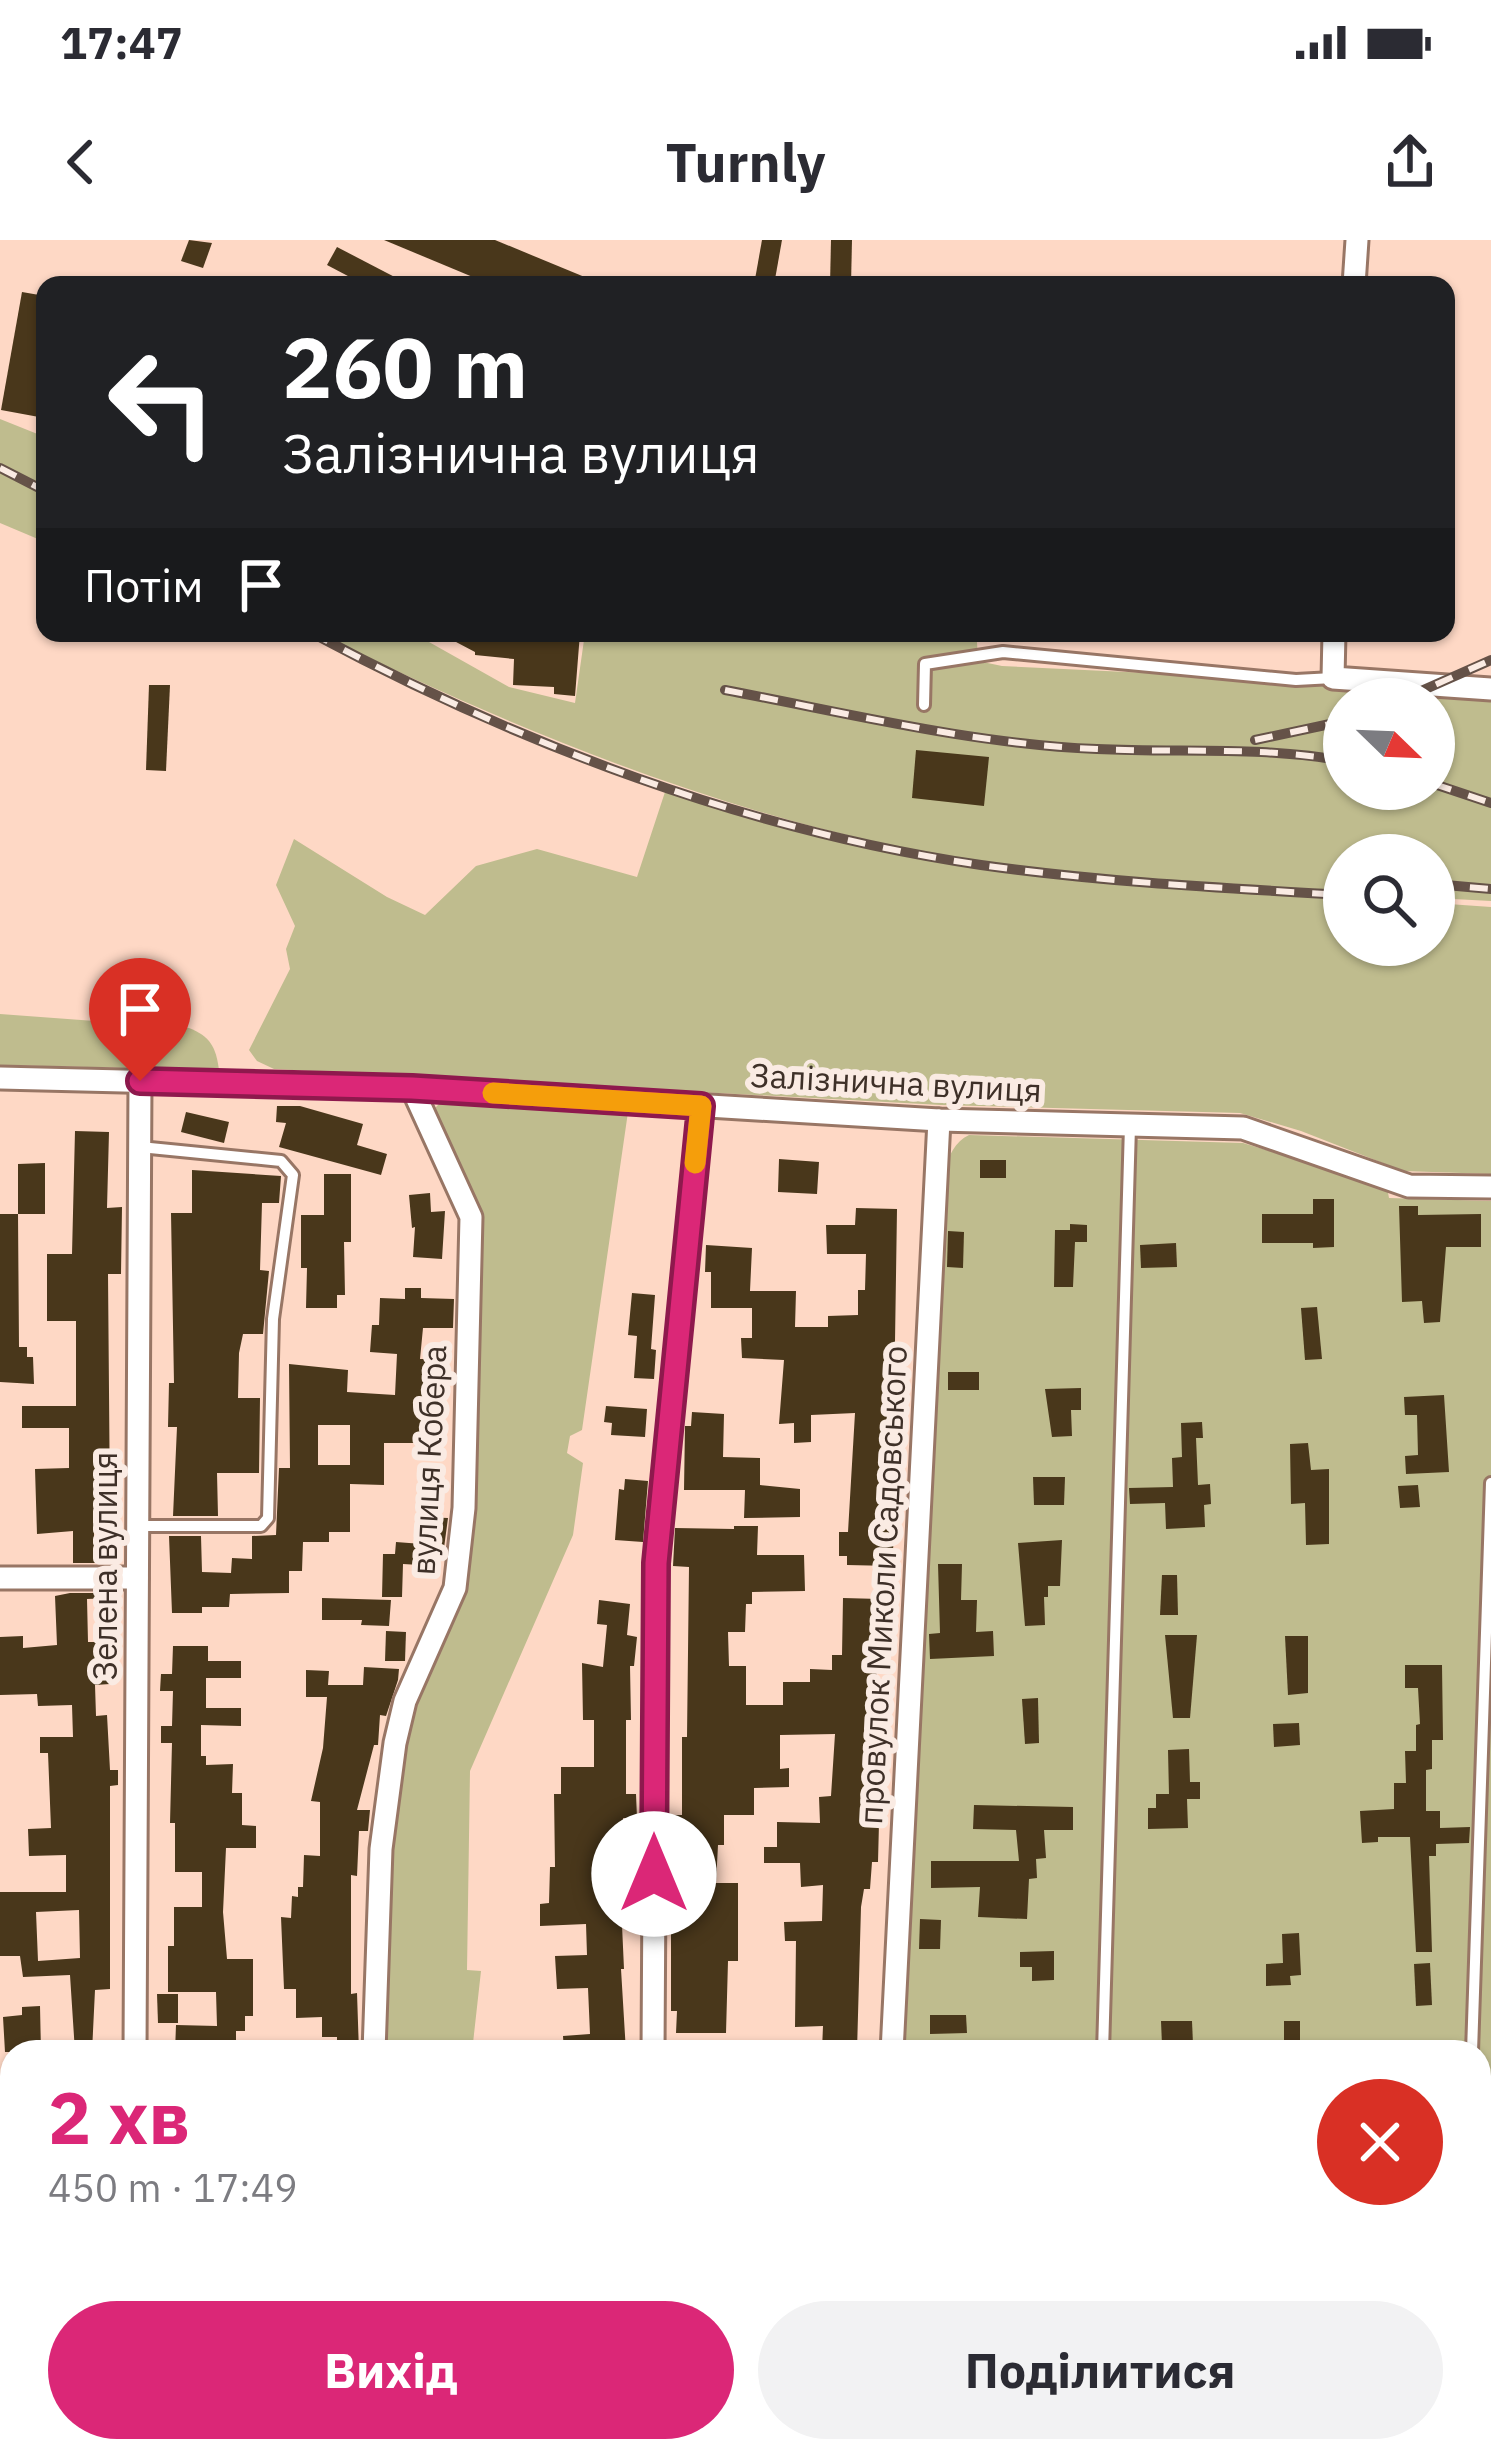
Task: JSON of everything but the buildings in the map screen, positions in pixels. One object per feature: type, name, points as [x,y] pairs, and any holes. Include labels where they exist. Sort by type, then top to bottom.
[{"type":"street","points":[[1355,276],[1357,240]]},
{"type":"street","points":[[1333,678],[1334,642]]},
{"type":"street","points":[[1455,686],[1491,689]]},
{"type":"street","name":"Залізнична вулиця","points":[[0,1078],[412,1088],[938,1120],[1243,1128],[1408,1186],[1491,1187]]},
{"type":"street","name":"Зелена вулиця","points":[[134,2040],[140,1081]]},
{"type":"street","name":"вулиця Кобера","points":[[374,2040],[381,1849],[394,1743],[405,1701],[455,1588],[464,1508],[471,1217],[412,1088]]},
{"type":"street","points":[[653,2040],[656,1563],[701,1106]]},
{"type":"street","name":"провулок Миколи Садовського","points":[[893,2040],[938,1120]]},
{"type":"street","points":[[0,1578],[137,1578]]},
{"type":"lane","points":[[924,705],[926,664],[1003,652],[1296,680],[1323,679]]},
{"type":"lane","points":[[1103,2040],[1130,1125]]},
{"type":"lane","points":[[137,1526],[261,1526],[268,1518],[273,1319],[292,1175],[281,1161],[140,1147]]},
{"type":"lane","points":[[1472,2040],[1491,1483]]},
{"type":"shaded area","points":[[0,419],[36,433],[36,483],[0,465]]},
{"type":"shaded area","points":[[0,472],[36,490],[36,538],[0,523]]},
{"type":"shaded area","points":[[336,642],[429,642],[509,687],[575,703],[584,642],[977,642],[978,661],[1002,666],[1323,686],[1323,810],[1455,810],[1455,697],[1491,700],[1491,901],[1455,899],[1455,834],[1323,834],[1323,892],[1070,874],[893,846],[807,825],[558,741]]},
{"type":"shaded area","points":[[665,792],[859,844],[978,867],[1115,883],[1323,897],[1323,966],[1455,966],[1455,904],[1491,907],[1491,1174],[1403,1171],[1240,1113],[941,1105],[274,1069],[257,1061],[249,1050],[290,969],[286,949],[295,926],[276,885],[294,839],[425,915],[476,866],[537,849],[637,877]]},
{"type":"shaded area","points":[[0,1014],[189,1028],[211,1043],[219,1070],[0,1065]]},
{"type":"shaded area","points":[[441,1102],[628,1112],[582,1430],[570,1436],[567,1453],[583,1463],[573,1535],[470,1771],[467,1970],[481,1971],[473,2040],[381,2040],[388,1847],[411,1703],[462,1591],[476,1215],[432,1122]]},
{"type":"shaded area","points":[[969,1135],[1243,1143],[1387,1187],[1389,1198],[1491,1201],[1491,2040],[899,2040],[938,1219],[948,1160]]},
{"type":"railway","points":[[0,468],[36,486]]},
{"type":"railway","points":[[330,642],[553,746],[637,778],[807,830],[894,850],[1026,871],[1323,894]]},
{"type":"railway","points":[[1450,678],[1491,660]]},
{"type":"railway","points":[[725,690],[1003,741],[1323,758]]},
{"type":"railway","points":[[1255,740],[1323,725]]},
{"type":"railway","points":[[1455,791],[1491,803]]},
{"type":"railway","points":[[1455,886],[1491,889]]},
{"type":"slow traffic","points":[[493,1093],[701,1106],[695,1163]]},
{"type":"route","points":[[140,1081],[412,1088],[701,1106],[656,1563],[654,1874]]}]
